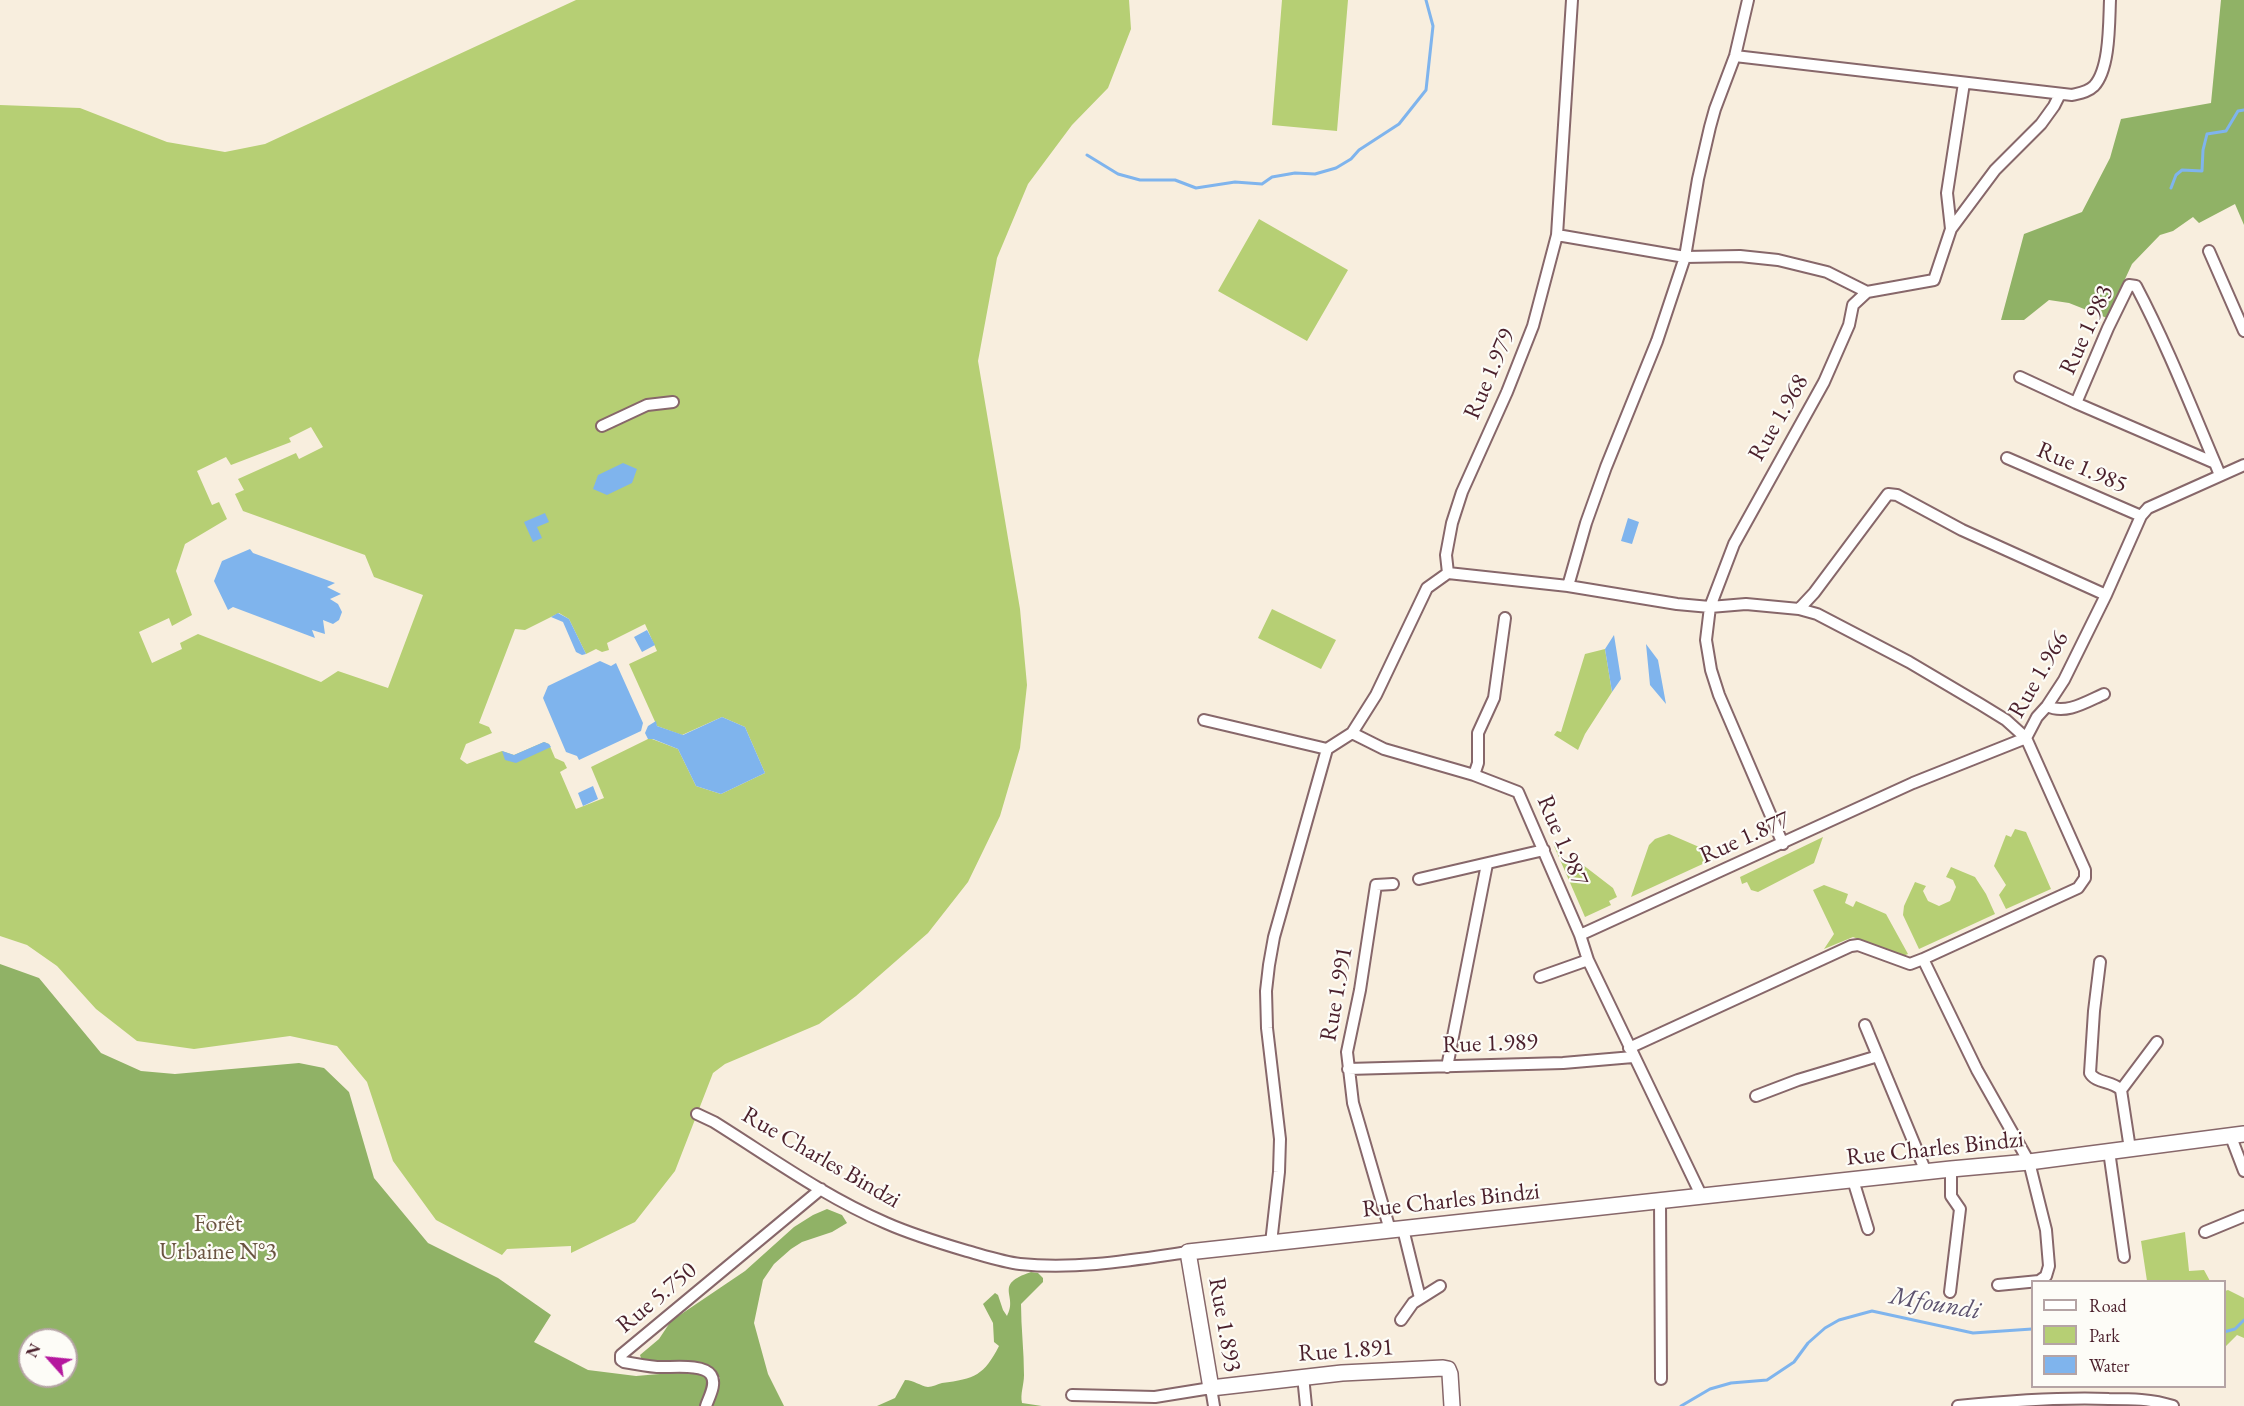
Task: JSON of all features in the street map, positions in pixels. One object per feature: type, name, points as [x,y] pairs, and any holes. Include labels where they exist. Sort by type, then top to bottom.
[{"type":"street","name":"Rue 1.979","points":[[1448,573],[1446,555],[1452,523],[1462,492],[1507,392],[1533,326],[1557,235],[1572,0]]},
{"type":"street","points":[[1568,586],[1586,523],[1657,341],[1685,257],[1698,179],[1710,127],[1717,101],[1735,56],[1748,0]]},
{"type":"street","points":[[1735,56],[2072,95],[2092,88],[2101,77],[2110,0]]},
{"type":"street","points":[[1951,229],[1947,194],[1964,83]]},
{"type":"street","points":[[1557,235],[1685,257],[1740,256],[1778,260],[1827,272],[1867,292],[1934,280],[1951,229],[1995,170],[2041,124],[2060,93]]},
{"type":"street","points":[[2209,251],[2244,332]]},
{"type":"street","name":"Rue 1.983","points":[[2216,463],[2076,403],[2129,285],[2136,286],[2167,350],[2216,463],[2220,475]]},
{"type":"street","name":"Rue 1.968","points":[[1783,844],[1719,695],[1711,670],[1706,640],[1710,607],[1734,544],[1824,382],[1850,325],[1853,305],[1867,292]]},
{"type":"street","points":[[2020,377],[2076,403]]},
{"type":"street","points":[[602,426],[647,405],[673,402]]},
{"type":"street","name":"Rue 1.985","points":[[2007,458],[2141,516]]},
{"type":"street","points":[[2141,516],[2148,508],[2244,465]]},
{"type":"street","points":[[1799,609],[1814,593],[1888,494],[1897,495],[1962,530],[2106,595]]},
{"type":"street","name":"Rue 1.966","points":[[1448,573],[1568,586],[1677,604],[1710,607],[1746,604],[1799,609],[1817,614],[1909,662],[2006,720],[2026,738],[2037,717],[2064,680],[2106,595],[2141,516]]},
{"type":"street","points":[[1271,1243],[1279,1172],[1280,1139],[1267,1028],[1266,991],[1274,937],[1327,749],[1352,733],[1376,695],[1427,588],[1448,573]]},
{"type":"street","points":[[1474,776],[1478,763],[1478,733],[1494,698],[1505,618]]},
{"type":"street","points":[[2047,706],[2055,710],[2065,710],[2104,694]]},
{"type":"street","points":[[1204,720],[1327,749]]},
{"type":"street","name":"Rue 1.987","points":[[1352,733],[1384,749],[1518,792],[1580,935]]},
{"type":"street","points":[[1631,1053],[1851,946],[1858,945],[1910,964],[2078,888],[2084,882],[2085,870],[2026,738]]},
{"type":"street","name":"Rue 1.877","points":[[1580,935],[1913,783],[2026,738]]},
{"type":"street","points":[[1419,879],[1544,850]]},
{"type":"street","points":[[1447,1067],[1487,864]]},
{"type":"street","name":"Rue 1.991","points":[[1393,884],[1376,885],[1360,990],[1347,1052],[1348,1069],[1353,1103],[1420,1298]]},
{"type":"street","points":[[1580,935],[1588,960],[1631,1053],[1702,1197]]},
{"type":"street","points":[[1923,959],[1977,1070],[2029,1162],[2046,1230],[2049,1266],[2046,1276],[2040,1280]]},
{"type":"street","points":[[1540,977],[1588,960]]},
{"type":"street","points":[[2100,962],[2090,1073],[2094,1079],[2116,1085],[2121,1090],[2130,1149]]},
{"type":"street","points":[[1865,1025],[1926,1172]]},
{"type":"street","points":[[2121,1090],[2157,1042]]},
{"type":"street","name":"Rue 1.989","points":[[1348,1069],[1563,1063],[1631,1053]]},
{"type":"street","points":[[1756,1096],[1798,1080],[1878,1056]]},
{"type":"street","name":"Rue Charles Bindzi","points":[[696,1114],[714,1122],[821,1189],[884,1222],[928,1240],[1020,1264],[1065,1265],[1104,1263],[1660,1200],[2029,1162],[2237,1136]]},
{"type":"street","points":[[2237,1136],[2244,1171]]},
{"type":"street","points":[[2109,1151],[2124,1257]]},
{"type":"street","points":[[1950,1292],[1960,1209],[1952,1196],[1951,1169]]},
{"type":"street","points":[[1853,1180],[1868,1229]]},
{"type":"street","name":"Rue 5.750","points":[[706,1406],[713,1387],[711,1374],[706,1370],[694,1367],[658,1367],[624,1362],[621,1360],[621,1355],[821,1189]]},
{"type":"street","points":[[1660,1200],[1661,1379]]},
{"type":"street","points":[[2205,1232],[2244,1216]]},
{"type":"street","name":"Rue 1.893","points":[[1188,1252],[1214,1406]]},
{"type":"street","points":[[1998,1285],[2031,1282]]},
{"type":"street","points":[[1401,1320],[1420,1298],[1440,1286]]},
{"type":"street","name":"Rue 1.891","points":[[1211,1388],[1303,1376],[1443,1368],[1448,1369],[1450,1374],[1452,1406]]},
{"type":"street","points":[[1303,1376],[1306,1406]]},
{"type":"street","points":[[1072,1395],[1155,1397],[1211,1388]]},
{"type":"street","points":[[1958,1406],[2081,1398],[2147,1400],[2173,1406]]},
{"type":"green space","points":[[576,0],[1129,0],[1131,29],[1108,88],[1072,125],[1028,184],[997,258],[978,361],[1020,609],[1027,685],[1020,748],[1000,816],[968,882],[928,933],[856,996],[819,1024],[725,1064],[713,1073],[675,1171],[635,1222],[571,1253],[571,1246],[507,1249],[502,1255],[436,1220],[393,1161],[367,1082],[337,1046],[290,1036],[194,1049],[137,1041],[96,1009],[57,966],[27,945],[0,936],[0,105],[80,108],[167,142],[225,152],[265,144]],"holes":[[[311,427],[323,447],[299,459],[296,453],[238,479],[244,490],[235,494],[243,511],[365,555],[374,577],[423,595],[388,688],[338,671],[321,682],[198,634],[180,643],[182,649],[152,663],[139,632],[169,618],[172,626],[192,615],[176,571],[185,544],[227,519],[219,502],[212,505],[197,471],[226,457],[231,465],[291,442],[289,438]],[[559,613],[569,619],[586,654],[596,649],[602,652],[609,650],[607,643],[645,624],[657,651],[629,664],[657,726],[682,735],[722,717],[745,727],[765,773],[721,794],[696,786],[678,749],[648,739],[591,767],[604,798],[576,809],[560,772],[567,768],[564,762],[555,758],[549,744],[544,742],[514,755],[502,751],[467,764],[460,759],[466,744],[492,733],[489,727],[479,723],[515,629],[525,630]]]},
{"type":"green space","points":[[1282,0],[1348,0],[1337,131],[1272,125]]},
{"type":"green space","points":[[2221,0],[2244,0],[2244,225],[2235,204],[2199,223],[2193,217],[2173,231],[2160,235],[2132,264],[2107,318],[2069,303],[2049,300],[2024,320],[2001,320],[2024,234],[2082,212],[2110,158],[2121,119],[2211,103]]},
{"type":"green space","points":[[1259,219],[1348,270],[1307,341],[1218,291]]},
{"type":"green space","points":[[1272,609],[1336,640],[1321,669],[1258,638]]},
{"type":"green space","points":[[1605,649],[1612,692],[1585,734],[1578,750],[1554,735],[1557,731],[1561,732],[1585,654]]},
{"type":"green space","points":[[2015,829],[2026,832],[2051,889],[2006,909],[1999,895],[2006,885],[1994,866],[2006,835],[2011,837]]},
{"type":"green space","points":[[1669,834],[1720,856],[1631,897],[1649,845],[1655,839]]},
{"type":"green space","points":[[1823,837],[1814,863],[1758,892],[1751,890],[1747,882],[1742,884],[1740,877]]},
{"type":"green space","points":[[1554,846],[1570,863],[1574,858],[1613,888],[1617,897],[1609,901],[1611,905],[1585,917]]},
{"type":"green space","points":[[1951,867],[1975,877],[1995,914],[1919,949],[1903,915],[1904,906],[1915,882],[1926,886],[1923,891],[1928,901],[1939,906],[1950,901],[1956,887],[1953,880],[1946,877]]},
{"type":"green space","points":[[1824,885],[1848,894],[1845,903],[1853,907],[1856,901],[1886,914],[1908,954],[1903,956],[1853,937],[1824,949],[1834,934],[1813,890]]},
{"type":"green space","name":"Forêt Urbaine N°3","points":[[0,964],[39,978],[101,1053],[141,1071],[175,1074],[299,1063],[324,1068],[349,1092],[374,1178],[428,1243],[498,1278],[551,1315],[534,1342],[588,1370],[636,1376],[695,1371],[702,1374],[708,1381],[701,1406],[0,1406]]},
{"type":"green space","points":[[827,1209],[842,1215],[847,1223],[832,1232],[802,1242],[791,1249],[774,1264],[763,1280],[754,1323],[768,1374],[784,1406],[711,1406],[720,1378],[709,1365],[642,1361],[640,1355],[659,1339],[671,1321],[745,1271],[794,1227]]},
{"type":"green space","points":[[2185,1232],[2189,1271],[2204,1270],[2209,1280],[2147,1280],[2141,1241]]},
{"type":"green space","points":[[1031,1272],[1038,1273],[1043,1278],[1043,1282],[1021,1304],[1024,1375],[1022,1403],[1042,1406],[877,1406],[895,1398],[905,1380],[930,1387],[963,1380],[983,1369],[999,1346],[994,1342],[993,1323],[983,1304],[995,1293],[1007,1316],[1010,1309],[1009,1286],[1012,1281]]},
{"type":"green space","points":[[2226,1291],[2244,1298],[2244,1338],[2237,1335],[2226,1346]]},
{"type":"water","points":[[623,463],[637,469],[632,483],[607,495],[593,489],[598,475]]},
{"type":"water","points":[[545,513],[549,522],[537,527],[542,538],[533,542],[524,522]]},
{"type":"water","points":[[1628,518],[1639,522],[1632,544],[1621,541]]},
{"type":"water","points":[[250,549],[253,553],[335,583],[327,587],[341,594],[330,599],[338,604],[342,612],[339,620],[333,624],[323,620],[325,634],[312,630],[315,638],[233,607],[228,610],[214,581],[222,561]]},
{"type":"water","points":[[558,613],[569,619],[586,654],[576,652],[563,622],[551,617]]},
{"type":"water","points":[[647,630],[655,645],[642,652],[634,637]]},
{"type":"water","points":[[1614,635],[1621,679],[1612,692],[1605,649]]},
{"type":"water","points":[[1646,644],[1658,660],[1666,704],[1650,685]]},
{"type":"water","points":[[600,661],[611,666],[616,663],[643,723],[641,731],[579,760],[577,756],[566,752],[543,698],[548,686]]},
{"type":"water","points":[[722,717],[745,727],[765,773],[721,794],[696,786],[678,749],[648,739],[645,733],[648,726],[656,721],[657,726],[683,735]]},
{"type":"water","points":[[544,742],[551,747],[516,763],[505,760],[502,751],[514,755]]},
{"type":"water","points":[[593,786],[598,799],[583,806],[578,793]]},
{"type":"waterway","points":[[1087,155],[1118,174],[1140,180],[1175,180],[1196,188],[1235,182],[1262,184],[1272,177],[1295,173],[1315,174],[1336,168],[1399,124],[1426,90],[1433,26],[1426,0]]},
{"type":"waterway","points":[[2171,188],[2176,175],[2182,170],[2202,171],[2203,150],[2207,134],[2226,131],[2238,111],[2244,110]]},
{"type":"waterway","name":"Mfoundi","points":[[1681,1406],[1710,1389],[1731,1383],[1767,1380],[1794,1362],[1808,1343],[1825,1328],[1839,1320],[1872,1311],[1973,1333],[2031,1329]]},
{"type":"waterway","name":"Mfoundi","points":[[2226,1331],[2235,1329],[2244,1320]]}]
